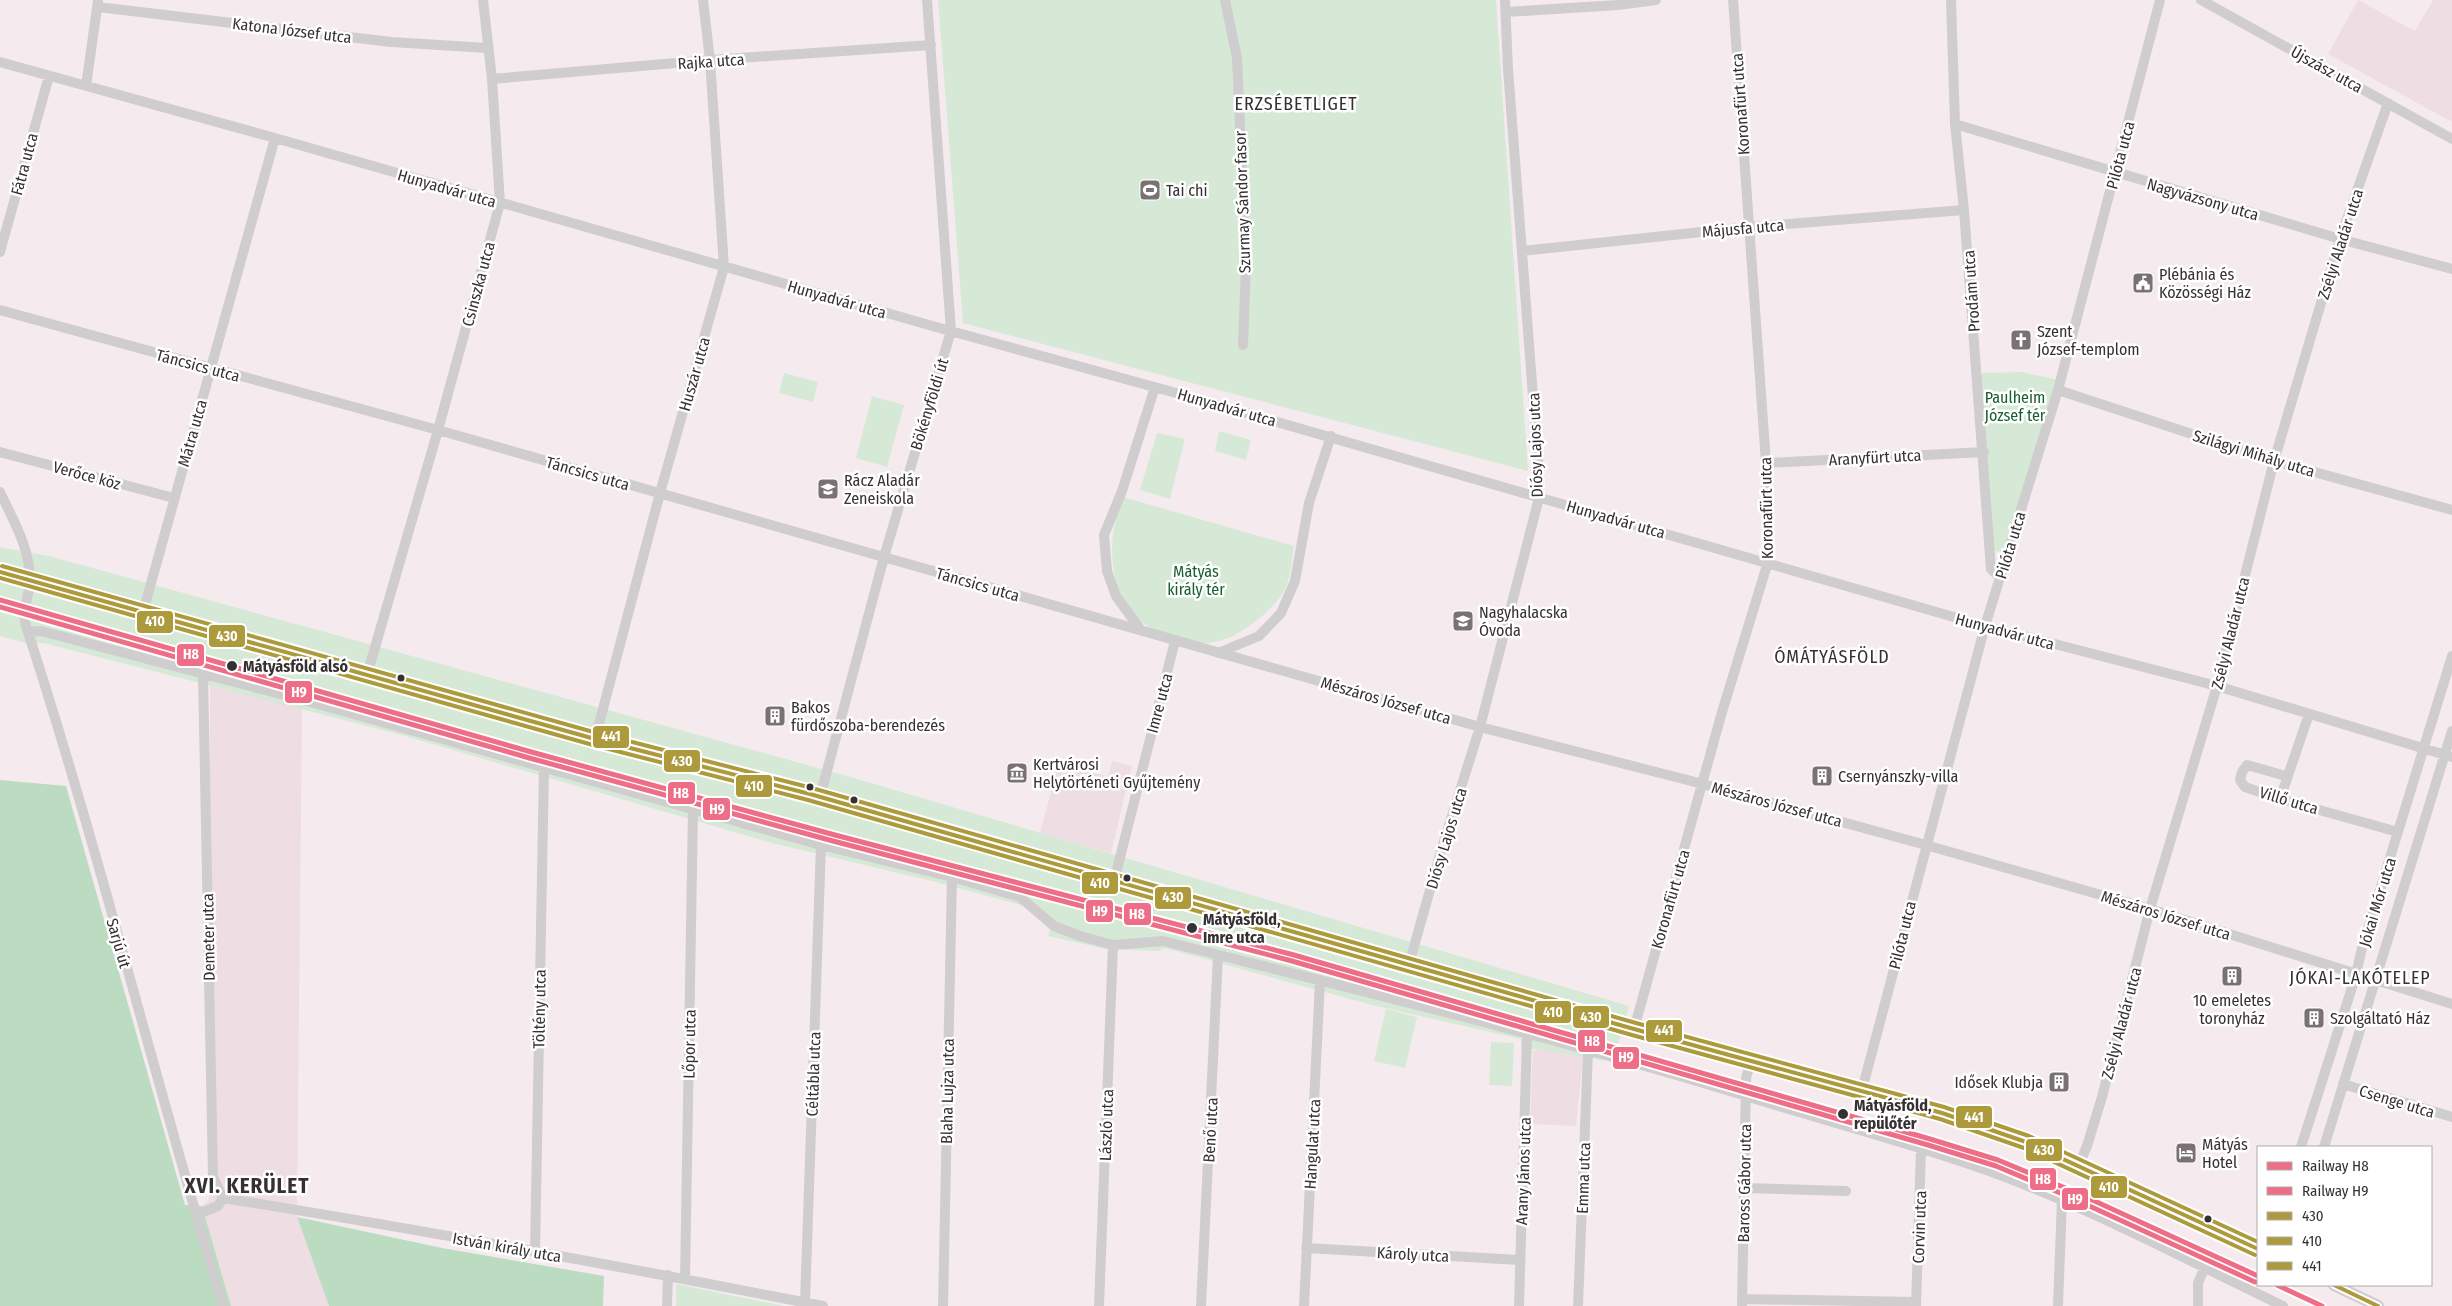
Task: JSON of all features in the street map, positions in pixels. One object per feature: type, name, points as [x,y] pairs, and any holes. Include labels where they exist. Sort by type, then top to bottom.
[{"type":"main road","points":[[0,572],[595,739],[820,797],[1634,1028],[1862,1090],[1988,1128],[2079,1165],[2257,1249]]},
{"type":"main road","points":[[2336,1286],[2378,1306]]},
{"type":"street","name":"Csinszka utca","points":[[367,676],[438,430],[500,203],[492,79],[483,0]]},
{"type":"street","name":"Huszár utca","points":[[595,739],[660,493],[724,267],[710,60],[703,0]]},
{"type":"street","name":"Bökényföldi út","points":[[820,797],[884,557],[951,331],[927,0]]},
{"type":"street","name":"Szurmay Sándor fasor","points":[[1224,0],[1236,58],[1246,265],[1243,345]]},
{"type":"street","name":"Diósy Lajos utca","points":[[1409,964],[1441,851],[1480,727],[1539,498],[1539,475],[1508,69],[1505,0]]},
{"type":"street","points":[[1506,12],[1618,5],[1656,0]]},
{"type":"street","name":"Koronafürt utca","points":[[1634,1028],[1768,562],[1766,463],[1733,0]]},
{"type":"street","name":"Prodám utca","points":[[1951,0],[1955,124],[1984,452],[1991,569],[2000,578]]},
{"type":"street","name":"Pilóta utca","points":[[1862,1090],[1985,626],[2058,390],[2160,0]]},
{"type":"street","name":"Újszász utca","points":[[2201,0],[2452,139]]},
{"type":"street","name":"Katona József utca","points":[[98,3],[391,42],[487,48]]},
{"type":"street","points":[[86,86],[98,3]]},
{"type":"street","name":"Rajka utca","points":[[492,79],[710,60],[931,45]]},
{"type":"street","name":"Hunyadvár utca","points":[[0,62],[275,138],[951,331],[1331,436],[1539,498],[1768,562],[1985,626],[2216,686],[2449,756]]},
{"type":"street","name":"Fátra utca","points":[[0,252],[48,76]]},
{"type":"street","name":"Zsélyi Aladár utca","points":[[2079,1165],[2087,1146],[2150,910],[2216,686],[2274,461],[2340,239],[2388,103]]},
{"type":"street","name":"Nagyvázsony utca","points":[[1955,124],[2340,239],[2452,269]]},
{"type":"street","name":"Mátra utca","points":[[143,612],[275,138]]},
{"type":"street","name":"Májusfa utca","points":[[1522,250],[1749,227],[1964,210]]},
{"type":"street","name":"Táncsics utca","points":[[0,310],[438,430],[1140,629],[1175,641]]},
{"type":"street","points":[[1140,629],[1116,596],[1107,571],[1104,535],[1122,491],[1155,387]]},
{"type":"street","name":"Szilágyi Mihály utca","points":[[2058,390],[2274,461],[2452,510]]},
{"type":"street","points":[[1218,653],[1259,636],[1281,613],[1295,581],[1309,503],[1331,436]]},
{"type":"street","name":"Verőce köz","points":[[0,452],[174,498]]},
{"type":"street","name":"Aranyfürt utca","points":[[1766,463],[1984,452]]},
{"type":"street","name":"Sarjú út","points":[[0,492],[25,544],[30,580],[24,611],[28,632],[78,795],[223,1306]]},
{"type":"street","points":[[28,632],[41,631],[544,766],[820,845],[952,877],[1020,897],[1054,926],[1067,932],[1113,945],[1162,940],[1588,1051],[1745,1095],[1921,1148],[1993,1172],[2062,1200],[2283,1306]]},
{"type":"street","name":"Mészáros József utca","points":[[1175,641],[1480,727],[1703,784],[1926,845],[2150,910],[2452,1004]]},
{"type":"street","name":"Imre utca","points":[[1114,881],[1175,641]]},
{"type":"street","name":"Jókai Mór utca","points":[[2301,1146],[2356,975],[2361,952],[2452,656]]},
{"type":"street","name":"Demeter utca","points":[[202,675],[213,1177],[223,1198]]},
{"type":"street","points":[[2280,798],[2308,714]]},
{"type":"street","name":"Jókai Mór utca","points":[[2324,1146],[2375,980],[2449,756],[2452,731]]},
{"type":"street","name":"Villő utca","points":[[2286,776],[2247,765],[2242,772],[2240,780],[2245,787],[2398,832]]},
{"type":"street","name":"Töltény utca","points":[[535,1252],[544,766]]},
{"type":"street","name":"Lőpor utca","points":[[685,1279],[693,809]]},
{"type":"street","name":"Céltábla utca","points":[[805,1302],[820,845]]},
{"type":"street","name":"Blaha Lujza utca","points":[[944,1306],[952,877]]},
{"type":"street","name":"László utca","points":[[1099,1306],[1113,945]]},
{"type":"street","name":"Benő utca","points":[[1201,1306],[1218,955]]},
{"type":"street","name":"Hangulat utca","points":[[1304,1306],[1320,981]]},
{"type":"street","name":"Arany János utca","points":[[1519,1306],[1527,1035]]},
{"type":"street","name":"Emma utca","points":[[1578,1306],[1588,1051]]},
{"type":"street","name":"Baross Gábor utca","points":[[1742,1302],[1745,1095],[1746,1078],[1751,1060]]},
{"type":"street","name":"Csenge utca","points":[[2343,1084],[2452,1118]]},
{"type":"street","name":"Corvin utca","points":[[1916,1304],[1921,1148]]},
{"type":"street","points":[[1744,1188],[1846,1191]]},
{"type":"street","points":[[196,1215],[218,1206],[223,1198]]},
{"type":"street","name":"István király utca","points":[[223,1198],[353,1218],[668,1275],[823,1306]]},
{"type":"street","points":[[2058,1306],[2062,1200]]},
{"type":"street","name":"Károly utca","points":[[1306,1248],[1520,1260]]},
{"type":"street","points":[[2198,1306],[2198,1283],[2204,1269]]},
{"type":"street","points":[[667,1306],[668,1275]]},
{"type":"street","points":[[1742,1302],[1916,1304]]},
{"type":"shaded area","points":[[2358,0],[2415,31],[2433,0],[2452,0],[2452,122],[2328,54]]},
{"type":"shaded area","points":[[210,686],[302,708],[297,1217],[329,1306],[231,1306],[202,1206],[209,1200]]},
{"type":"shaded area","points":[[1112,761],[1132,766],[1111,853],[1040,833],[1058,766],[1108,776]]},
{"type":"shaded area","points":[[1537,1049],[1583,1055],[1576,1126],[1530,1124],[1533,1051]]},
{"type":"green space","points":[[938,0],[1496,0],[1528,471],[963,323]]},
{"type":"green space","name":"Paulheim József tér","points":[[2021,372],[2059,380],[2005,553],[1992,550],[1978,373]]},
{"type":"green space","points":[[784,373],[818,382],[813,402],[779,393]]},
{"type":"green space","points":[[872,396],[904,405],[887,467],[856,458]]},
{"type":"green space","points":[[1219,431],[1251,440],[1246,460],[1215,451]]},
{"type":"green space","points":[[1157,433],[1185,439],[1170,499],[1140,490]]},
{"type":"green space","name":"Mátyás király tér","points":[[1123,497],[1294,546],[1289,577],[1284,592],[1273,606],[1256,621],[1239,633],[1224,640],[1206,643],[1179,640],[1152,629],[1130,611],[1123,600],[1114,574],[1113,535]]},
{"type":"green space","points":[[0,547],[49,556],[847,776],[1629,1006],[1613,1062],[1537,1049],[1521,1050],[1521,1039],[1372,1005],[1165,948],[1159,951],[1106,949],[1048,936],[1050,930],[1028,907],[936,882],[772,843],[398,734],[44,643],[26,643],[0,636]]},
{"type":"green space","points":[[0,780],[66,786],[185,1205],[202,1206],[231,1306],[0,1306]]},
{"type":"green space","points":[[1386,1009],[1417,1017],[1405,1068],[1374,1061]]},
{"type":"green space","points":[[1491,1042],[1514,1043],[1512,1086],[1489,1085]]},
{"type":"green space","points":[[297,1217],[442,1248],[604,1276],[603,1306],[329,1306]]},
{"type":"green space","points":[[676,1284],[784,1306],[676,1306]]},
{"type":"rail line","name":"H8","points":[[0,600],[535,753],[835,835],[1294,955],[1930,1139],[1998,1160],[2075,1192],[2257,1276]]},
{"type":"rail line","name":"H9","points":[[0,607],[533,759],[833,841],[1292,961],[1928,1145],[1996,1166],[2072,1198],[2255,1282]]},
{"type":"rail line","name":"H8","points":[[2279,1286],[2322,1306]]},
{"type":"transit line","name":"441","points":[[2,566],[597,733],[812,788],[1636,1023],[1944,1107],[2029,1136],[2257,1242]]},
{"type":"transit line","name":"430","points":[[0,572],[595,739],[810,794],[1634,1029],[1942,1113],[2026,1142],[2257,1249]]},
{"type":"transit line","name":"410","points":[[0,578],[593,745],[808,800],[1632,1035],[1940,1119],[2024,1148],[2255,1255]]},
{"type":"transit line","name":"430","points":[[2336,1286],[2378,1306]]},
{"type":"place","name":"Tai chi","points":[[1150,190]]},
{"type":"place","name":"Plébánia és Közösségi Ház","points":[[2143,283]]},
{"type":"place","name":"Szent József-templom","points":[[2021,340]]},
{"type":"place","name":"Rácz Aladár Zeneiskola","points":[[828,489]]},
{"type":"place","name":"Nagyhalacska Óvoda","points":[[1463,621]]},
{"type":"place","name":"Mátyásföld alsó","points":[[232,666]]},
{"type":"place","name":"Bakos fürdőszoba-berendezés","points":[[775,716]]},
{"type":"place","name":"Kertvárosi Helytörténeti Gyűjtemény","points":[[1017,773]]},
{"type":"place","name":"Csernyánszky-villa","points":[[1822,776]]},
{"type":"place","name":"Mátyásföld, Imre utca","points":[[1192,928]]},
{"type":"place","name":"10 emeletes toronyház","points":[[2232,976]]},
{"type":"place","name":"Szolgáltató Ház","points":[[2314,1018]]},
{"type":"place","name":"Idősek Klubja","points":[[2059,1082]]},
{"type":"place","name":"Mátyásföld, repülőtér","points":[[1843,1114]]},
{"type":"place","name":"Mátyás Hotel","points":[[2186,1153]]},
{"type":"district","name":"ERZSÉBETLIGET","points":[[1296,104]]},
{"type":"district","name":"ÓMÁTYÁSFÖLD","points":[[1832,657]]},
{"type":"district","name":"JÓKAI-LAKÓTELEP","points":[[2360,978]]},
{"type":"district","name":"XVI. KERÜLET","points":[[247,1186]]}]
